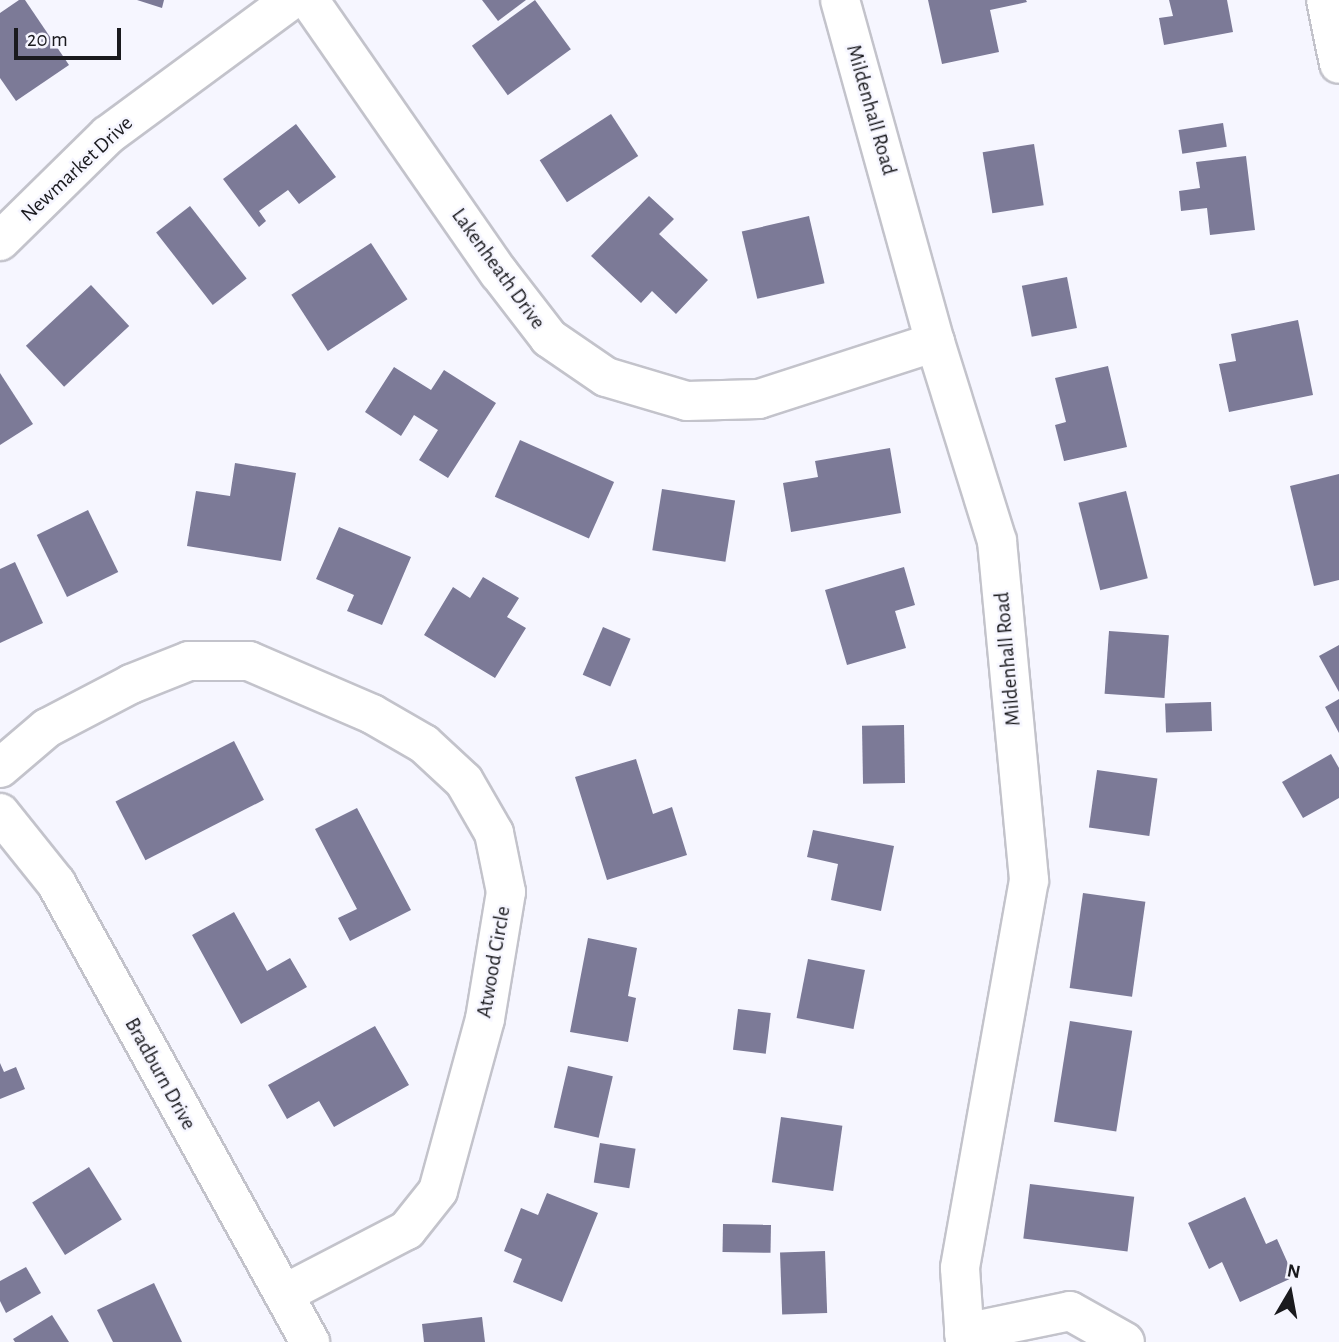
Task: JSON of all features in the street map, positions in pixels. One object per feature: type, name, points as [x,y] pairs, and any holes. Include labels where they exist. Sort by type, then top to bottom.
[{"type":"street","name":"Newmarket Drive","points":[[0,241],[108,135],[291,0]]},
{"type":"street","name":"Lakenheath Drive","points":[[309,0],[541,327],[606,377],[687,401],[759,399],[935,342]]},
{"type":"street","name":"Mildenhall Road","points":[[840,0],[935,342],[997,541],[1029,880],[960,1268],[965,1338],[1070,1311],[1125,1342]]},
{"type":"street","points":[[1326,0],[1339,64]]},
{"type":"street","name":"Atwood Circle","points":[[0,768],[47,728],[131,684],[189,661],[249,661],[372,714],[424,744],[464,781],[495,833],[506,892],[485,1019],[438,1191],[407,1230],[284,1294]]},
{"type":"street","name":"Bradburn Drive","points":[[0,813],[56,883],[310,1342]]},
{"type":"building","points":[[19,0],[25,0],[69,65],[16,101],[0,78],[0,13]]},
{"type":"building","points":[[137,0],[164,0],[162,8]]},
{"type":"building","points":[[482,0],[526,0],[498,21]]},
{"type":"building","points":[[535,0],[571,49],[508,95],[472,46]]},
{"type":"building","points":[[928,0],[1027,2],[990,10],[999,52],[942,64]]},
{"type":"building","points":[[1169,0],[1227,0],[1233,32],[1164,45],[1159,18],[1173,16]]},
{"type":"building","points":[[611,114],[638,156],[567,202],[540,160]]},
{"type":"building","points":[[1223,123],[1227,147],[1182,154],[1179,130]]},
{"type":"building","points":[[296,124],[336,177],[299,204],[288,190],[259,211],[266,221],[259,227],[223,179]]},
{"type":"building","points":[[1034,144],[1044,205],[992,213],[983,152]]},
{"type":"building","points":[[1246,156],[1255,230],[1210,235],[1207,208],[1181,211],[1179,191],[1200,188],[1196,162]]},
{"type":"building","points":[[649,196],[674,219],[659,234],[708,280],[676,314],[652,291],[641,303],[591,256]]},
{"type":"building","points":[[190,206],[247,278],[213,305],[156,232]]},
{"type":"building","points":[[809,216],[825,283],[757,299],[742,232]]},
{"type":"building","points":[[371,243],[407,299],[328,351],[291,295]]},
{"type":"building","points":[[1067,277],[1077,328],[1032,337],[1022,286]]},
{"type":"building","points":[[91,285],[129,326],[64,387],[26,346]]},
{"type":"building","points":[[1298,320],[1313,395],[1229,412],[1219,364],[1236,361],[1231,334]]},
{"type":"building","points":[[1108,366],[1127,447],[1064,461],[1055,425],[1066,422],[1055,378]]},
{"type":"building","points":[[394,367],[431,390],[444,370],[496,403],[448,478],[419,460],[438,430],[414,415],[401,436],[365,412]]},
{"type":"building","points":[[0,373],[33,424],[0,445]]},
{"type":"building","points":[[520,440],[614,482],[589,539],[495,497]]},
{"type":"building","points":[[890,448],[901,513],[791,532],[783,483],[818,477],[815,461]]},
{"type":"building","points":[[235,463],[296,473],[281,561],[187,546],[196,491],[230,496]]},
{"type":"building","points":[[1339,474],[1339,580],[1314,586],[1290,486]]},
{"type":"building","points":[[662,489],[735,501],[725,562],[652,550]]},
{"type":"building","points":[[1126,491],[1148,578],[1100,590],[1078,503]]},
{"type":"building","points":[[88,510],[118,572],[67,597],[37,535]]},
{"type":"building","points":[[339,527],[411,557],[382,625],[347,611],[354,595],[316,579]]},
{"type":"building","points":[[15,562],[43,623],[0,643],[0,569]]},
{"type":"building","points":[[904,567],[915,605],[895,611],[906,648],[847,665],[825,590]]},
{"type":"building","points":[[483,577],[519,598],[507,617],[526,628],[495,678],[424,635],[453,587],[470,598]]},
{"type":"building","points":[[603,627],[631,639],[610,687],[583,675]]},
{"type":"building","points":[[1109,631],[1169,635],[1164,698],[1105,694]]},
{"type":"building","points":[[1339,645],[1339,692],[1319,656]]},
{"type":"building","points":[[1339,699],[1339,733],[1325,707]]},
{"type":"building","points":[[1211,702],[1212,731],[1166,733],[1165,704]]},
{"type":"building","points":[[904,725],[905,783],[863,784],[862,726]]},
{"type":"building","points":[[234,741],[264,800],[145,860],[115,801]]},
{"type":"building","points":[[1331,754],[1339,768],[1339,798],[1303,818],[1282,782]]},
{"type":"building","points":[[636,759],[653,814],[672,807],[687,855],[607,880],[575,777]]},
{"type":"building","points":[[1097,770],[1157,778],[1149,836],[1089,827]]},
{"type":"building","points":[[357,808],[411,910],[350,941],[338,918],[357,909],[315,829]]},
{"type":"building","points":[[813,830],[894,846],[881,911],[831,900],[838,864],[807,857]]},
{"type":"building","points":[[1083,893],[1145,902],[1132,997],[1070,988]]},
{"type":"building","points":[[234,912],[267,971],[290,958],[307,987],[241,1024],[192,935]]},
{"type":"building","points":[[588,938],[637,948],[628,996],[636,998],[628,1042],[570,1032]]},
{"type":"building","points":[[808,959],[865,970],[853,1029],[797,1018]]},
{"type":"building","points":[[738,1009],[771,1013],[766,1054],[733,1050]]},
{"type":"building","points":[[1070,1021],[1132,1031],[1116,1132],[1054,1122]]},
{"type":"building","points":[[375,1026],[409,1085],[334,1127],[319,1101],[287,1119],[268,1085]]},
{"type":"building","points":[[0,1063],[4,1072],[16,1067],[25,1089],[0,1099]]},
{"type":"building","points":[[568,1066],[613,1076],[599,1138],[554,1127]]},
{"type":"building","points":[[781,1117],[842,1126],[833,1191],[772,1182]]},
{"type":"building","points":[[600,1143],[636,1149],[629,1188],[594,1183]]},
{"type":"building","points":[[89,1167],[122,1220],[65,1255],[32,1203]]},
{"type":"building","points":[[1030,1184],[1134,1197],[1128,1251],[1023,1239]]},
{"type":"building","points":[[547,1193],[598,1213],[562,1302],[513,1282],[522,1259],[504,1251],[521,1208],[538,1215]]},
{"type":"building","points":[[1245,1197],[1266,1244],[1277,1239],[1294,1277],[1240,1302],[1222,1262],[1209,1269],[1188,1223]]},
{"type":"building","points":[[723,1224],[771,1225],[771,1253],[723,1252]]},
{"type":"building","points":[[825,1251],[827,1313],[782,1315],[780,1253]]},
{"type":"building","points":[[26,1267],[41,1293],[6,1313],[0,1301],[0,1281]]},
{"type":"building","points":[[154,1283],[182,1342],[113,1342],[97,1310]]},
{"type":"building","points":[[52,1315],[69,1342],[15,1342],[13,1339]]},
{"type":"building","points":[[482,1317],[485,1342],[424,1342],[422,1324]]}]
